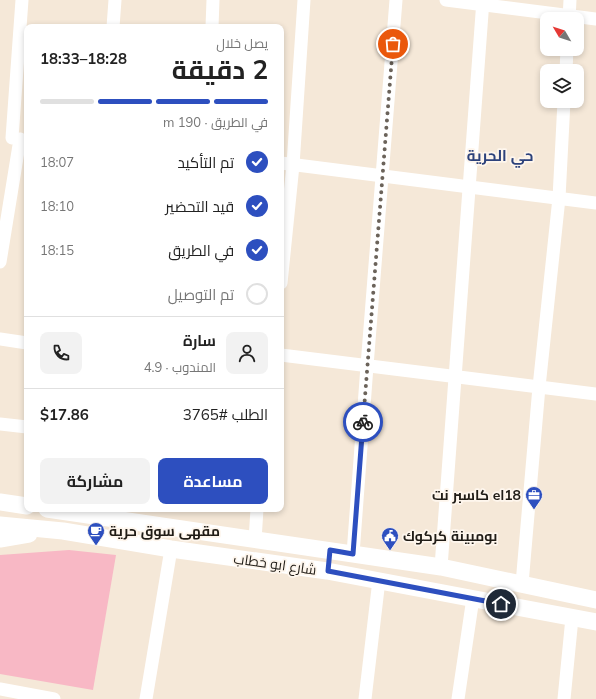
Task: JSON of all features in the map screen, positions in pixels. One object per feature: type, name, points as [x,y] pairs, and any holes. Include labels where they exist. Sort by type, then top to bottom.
[{"type":"main road","points":[[0,502],[24,506]]},
{"type":"main road","name":"شارع ابو خطاب","points":[[67,512],[441,567],[596,600]]},
{"type":"main road","name":"شارع ابو خطاب","points":[[0,525],[63,531],[171,549],[328,571],[596,622]]},
{"type":"main road","points":[[0,539],[40,532],[63,531]]},
{"type":"main road","points":[[328,571],[330,550]]},
{"type":"street","points":[[0,262],[15,138],[22,0]]},
{"type":"street","points":[[113,24],[115,0]]},
{"type":"street","points":[[212,24],[213,0]]},
{"type":"street","points":[[284,224],[287,164],[304,0]]},
{"type":"street","points":[[353,554],[396,0]]},
{"type":"street","points":[[446,0],[483,2],[540,12]]},
{"type":"street","points":[[569,12],[570,0]]},
{"type":"street","points":[[441,567],[483,2]]},
{"type":"street","points":[[584,18],[596,19]]},
{"type":"street","points":[[522,584],[539,387],[559,198],[564,108]]},
{"type":"street","points":[[287,164],[596,203]]},
{"type":"street","points":[[0,339],[24,343]]},
{"type":"street","points":[[284,355],[596,394]]},
{"type":"street","points":[[0,424],[24,427]]},
{"type":"street","points":[[255,540],[257,512]]},
{"type":"street","points":[[146,699],[171,549]]},
{"type":"street","points":[[365,699],[379,580]]},
{"type":"street","points":[[458,699],[473,598]]},
{"type":"street","points":[[564,699],[572,618]]},
{"type":"street","points":[[0,689],[54,699]]},
{"type":"shaded area","points":[[69,550],[116,555],[93,690],[0,674],[0,555]]},
{"type":"way so far","points":[[363,422],[393,44]]},
{"type":"place","name":"كاسبر نت el18","points":[[534,510]]},
{"type":"place","name":"مقهى سوق حرية","points":[[96,546]]},
{"type":"place","name":"بومبينة كركوك","points":[[390,551]]},
{"type":"district","name":"حي الحرية","points":[[500,155]]},
{"type":"route","points":[[363,422],[353,554],[330,550],[328,571],[501,604]]}]
